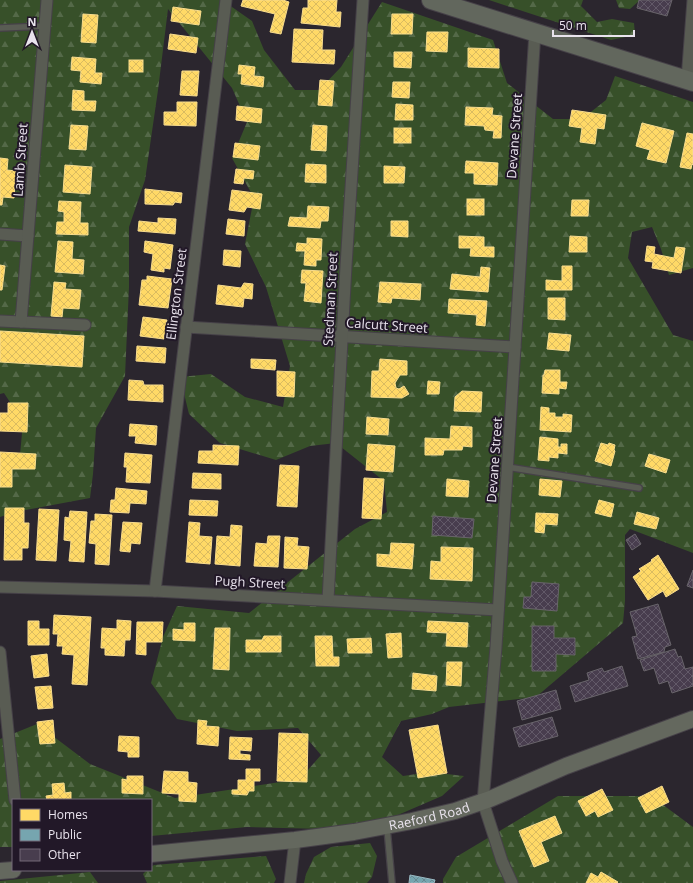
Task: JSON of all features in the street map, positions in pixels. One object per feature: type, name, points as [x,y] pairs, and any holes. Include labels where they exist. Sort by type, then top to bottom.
[{"type":"main road","points":[[431,0],[690,81]]},
{"type":"main road","name":"Raeford Road","points":[[152,854],[295,840],[354,832],[455,811],[483,802],[566,766],[693,719]]},
{"type":"main road","points":[[0,871],[12,870]]},
{"type":"street","name":"Lamb Street","points":[[22,322],[47,0]]},
{"type":"street","name":"Ellington Street","points":[[155,591],[226,0]]},
{"type":"street","name":"Stedman Street","points":[[328,600],[342,336],[364,0]]},
{"type":"street","points":[[690,81],[693,0]]},
{"type":"street","name":"Devane Street","points":[[512,883],[502,861],[483,802],[496,647],[535,32]]},
{"type":"street","points":[[0,234],[28,236]]},
{"type":"street","points":[[0,321],[85,325]]},
{"type":"street","name":"Calcutt Street","points":[[186,327],[515,347]]},
{"type":"street","name":"Pugh Street","points":[[0,587],[155,591],[498,610]]},
{"type":"street","points":[[0,652],[3,704],[15,799]]},
{"type":"street","points":[[290,883],[295,840]]},
{"type":"lane","points":[[0,28],[45,26]]},
{"type":"lane","points":[[507,467],[639,488]]},
{"type":"lane","points":[[386,826],[392,883]]},
{"type":"green space","points":[[0,0],[222,0],[252,21],[264,50],[295,90],[319,90],[341,67],[382,2],[493,40],[507,83],[553,119],[582,119],[606,100],[615,76],[693,102],[693,268],[669,275],[652,227],[632,232],[628,258],[673,335],[693,341],[693,553],[630,529],[625,535],[625,601],[623,623],[536,697],[449,707],[432,714],[401,721],[382,757],[403,776],[430,772],[464,776],[442,796],[363,830],[247,827],[152,836],[152,799],[12,799],[12,847],[0,847],[0,739],[37,724],[90,764],[175,798],[300,779],[321,755],[298,728],[237,731],[177,719],[151,683],[163,637],[177,606],[249,613],[355,529],[387,512],[384,481],[336,443],[310,446],[276,460],[220,443],[189,414],[180,377],[211,374],[245,397],[283,407],[290,366],[266,287],[245,244],[254,198],[232,158],[247,122],[232,88],[168,9],[145,180],[129,227],[129,287],[125,376],[96,428],[90,498],[15,512],[0,517],[0,477],[20,455],[23,422],[4,393],[0,394]]},
{"type":"green space","points":[[489,0],[583,0],[581,6],[597,22],[612,19],[634,23],[635,35],[611,40]]},
{"type":"green space","points":[[616,0],[640,0],[630,9],[619,8]]},
{"type":"green space","points":[[558,796],[651,796],[693,827],[693,883],[443,883],[443,879],[456,857]]},
{"type":"green space","points":[[370,843],[377,856],[372,877],[367,883],[304,883],[306,874],[314,857],[331,847]]},
{"type":"green space","points":[[266,856],[276,879],[274,883],[147,883],[143,874],[146,871],[152,871],[152,866]]},
{"type":"green space","points":[[90,872],[98,883],[0,883],[0,881]]},
{"type":"building: Homes","points":[[243,0],[283,0],[289,2],[281,34],[270,32],[275,14],[241,6]]},
{"type":"building: Homes","points":[[308,0],[337,0],[336,12],[341,12],[340,27],[301,23],[303,8],[308,8]]},
{"type":"building: Homes","points":[[173,7],[201,11],[199,25],[171,21]]},
{"type":"building: Homes","points":[[83,14],[98,15],[96,43],[81,42]]},
{"type":"building: Homes","points":[[392,14],[413,14],[412,34],[391,34]]},
{"type":"building: Homes","points":[[294,29],[323,30],[322,50],[335,50],[334,64],[292,62]]},
{"type":"building: Homes","points":[[427,32],[448,32],[447,52],[426,51]]},
{"type":"building: Homes","points":[[170,34],[198,38],[196,53],[168,49]]},
{"type":"building: Homes","points":[[468,48],[499,49],[499,68],[468,67]]},
{"type":"building: Homes","points":[[394,52],[412,52],[411,68],[394,67]]},
{"type":"building: Homes","points":[[72,57],[96,59],[95,73],[102,73],[101,84],[80,82],[81,71],[71,70]]},
{"type":"building: Homes","points":[[129,60],[143,60],[143,72],[129,72]]},
{"type":"building: Homes","points":[[239,65],[255,67],[254,76],[264,77],[263,87],[241,84],[242,74],[238,74]]},
{"type":"building: Homes","points":[[182,71],[199,71],[197,96],[180,95]]},
{"type":"building: Homes","points":[[320,80],[334,81],[332,106],[318,105]]},
{"type":"building: Homes","points":[[393,82],[410,82],[409,98],[392,97]]},
{"type":"building: Homes","points":[[73,90],[84,91],[84,101],[96,101],[95,111],[72,110]]},
{"type":"building: Homes","points":[[177,102],[197,102],[196,126],[164,125],[164,112],[177,112]]},
{"type":"building: Homes","points":[[396,104],[413,105],[413,120],[395,120]]},
{"type":"building: Homes","points":[[237,106],[262,109],[261,123],[236,120]]},
{"type":"building: Homes","points":[[466,107],[493,108],[492,115],[502,116],[501,138],[493,138],[494,131],[485,130],[484,126],[465,125]]},
{"type":"building: Homes","points":[[572,110],[606,115],[604,129],[597,128],[595,144],[580,142],[582,128],[569,126]]},
{"type":"building: Homes","points":[[642,123],[674,131],[666,163],[647,159],[650,150],[636,146]]},
{"type":"building: Homes","points":[[71,125],[88,126],[86,150],[69,149]]},
{"type":"building: Homes","points":[[313,125],[327,126],[326,151],[311,150]]},
{"type":"building: Homes","points":[[394,128],[411,128],[411,143],[394,143]]},
{"type":"building: Homes","points":[[687,133],[693,134],[693,165],[692,164],[691,169],[680,167]]},
{"type":"building: Homes","points":[[235,143],[260,146],[258,160],[233,157]]},
{"type":"building: Homes","points":[[0,158],[8,159],[7,170],[16,171],[14,198],[3,197],[2,205],[0,205]]},
{"type":"building: Homes","points":[[466,161],[498,163],[497,185],[474,184],[474,173],[465,173]]},
{"type":"building: Homes","points":[[306,164],[326,165],[326,183],[305,182]]},
{"type":"building: Homes","points":[[65,165],[92,167],[90,194],[63,192]]},
{"type":"building: Homes","points":[[384,166],[405,167],[404,183],[384,183]]},
{"type":"building: Homes","points":[[236,169],[254,171],[253,179],[244,178],[243,184],[234,183]]},
{"type":"building: Homes","points":[[145,189],[182,193],[181,203],[175,202],[173,205],[145,204]]},
{"type":"building: Homes","points":[[232,190],[262,194],[260,209],[247,207],[244,212],[229,210]]},
{"type":"building: Homes","points":[[467,199],[484,199],[484,215],[467,215]]},
{"type":"building: Homes","points":[[572,200],[589,200],[588,216],[571,216]]},
{"type":"building: Homes","points":[[59,201],[81,202],[80,223],[88,223],[88,235],[56,234],[57,222],[64,222],[64,212],[58,211]]},
{"type":"building: Homes","points":[[308,206],[329,207],[328,221],[321,221],[320,228],[288,226],[290,217],[307,218]]},
{"type":"building: Homes","points":[[158,218],[176,219],[175,234],[138,231],[139,221],[158,223]]},
{"type":"building: Homes","points":[[228,219],[245,221],[244,236],[226,234]]},
{"type":"building: Homes","points":[[391,221],[408,221],[408,237],[391,236]]},
{"type":"building: Homes","points":[[459,236],[484,237],[484,247],[494,247],[494,257],[470,256],[471,248],[459,248]]},
{"type":"building: Homes","points":[[570,236],[587,237],[587,252],[569,252]]},
{"type":"building: Homes","points":[[307,238],[322,239],[321,260],[316,260],[316,266],[304,265],[305,251],[296,251],[297,243],[307,244]]},
{"type":"building: Homes","points":[[58,241],[73,242],[72,259],[84,260],[83,274],[55,272]]},
{"type":"building: Homes","points":[[145,241],[173,245],[170,269],[164,268],[164,272],[151,270],[153,254],[144,252]]},
{"type":"building: Homes","points":[[647,246],[655,247],[654,254],[674,258],[676,247],[685,248],[681,273],[652,268],[653,262],[645,261]]},
{"type":"building: Homes","points":[[224,250],[241,251],[240,267],[223,265]]},
{"type":"building: Homes","points":[[0,265],[5,266],[2,290],[0,290]]},
{"type":"building: Homes","points":[[562,266],[572,266],[572,290],[546,290],[546,280],[562,281]]},
{"type":"building: Homes","points":[[481,267],[490,268],[488,292],[450,289],[452,274],[480,277]]},
{"type":"building: Homes","points":[[302,270],[323,271],[321,303],[304,301],[306,283],[301,283]]},
{"type":"building: Homes","points":[[147,276],[172,279],[168,308],[139,305],[142,280],[147,280]]},
{"type":"building: Homes","points":[[54,282],[66,283],[65,289],[81,290],[79,309],[63,308],[62,317],[51,316]]},
{"type":"building: Homes","points":[[380,282],[421,284],[420,300],[392,298],[391,303],[378,302]]},
{"type":"building: Homes","points":[[244,283],[253,284],[252,299],[244,298],[243,307],[216,304],[218,285],[241,288]]},
{"type":"building: Homes","points":[[548,298],[565,298],[565,320],[548,319]]},
{"type":"building: Homes","points":[[449,299],[487,301],[485,326],[476,325],[477,315],[448,313]]},
{"type":"building: Homes","points":[[143,317],[167,320],[166,324],[171,325],[170,335],[164,334],[164,339],[140,336]]},
{"type":"building: Homes","points":[[0,331],[84,336],[82,367],[0,362]]},
{"type":"building: Homes","points":[[549,333],[571,335],[569,351],[547,349]]},
{"type":"building: Homes","points":[[137,346],[166,348],[165,363],[136,361]]},
{"type":"building: Homes","points":[[251,359],[276,360],[275,370],[251,368]]},
{"type":"building: Homes","points":[[380,359],[407,361],[407,375],[400,375],[395,383],[396,388],[399,389],[404,386],[409,394],[402,398],[371,397],[372,371],[379,371]]},
{"type":"building: Homes","points":[[545,370],[560,370],[560,382],[567,382],[566,389],[559,388],[559,394],[542,393],[543,375]]},
{"type":"building: Homes","points":[[277,371],[295,372],[294,397],[277,396]]},
{"type":"building: Homes","points":[[129,380],[143,381],[144,385],[163,385],[163,402],[128,400]]},
{"type":"building: Homes","points":[[428,381],[440,382],[439,394],[427,394]]},
{"type":"building: Homes","points":[[462,391],[482,392],[481,412],[454,411],[455,397]]},
{"type":"building: Homes","points":[[8,403],[28,403],[27,432],[0,431],[0,413],[8,413]]},
{"type":"building: Homes","points":[[541,407],[549,408],[549,413],[555,413],[555,417],[563,417],[563,414],[572,415],[571,432],[540,430]]},
{"type":"building: Homes","points":[[367,417],[389,419],[388,435],[366,434]]},
{"type":"building: Homes","points":[[130,424],[157,426],[156,445],[135,443],[136,436],[129,436]]},
{"type":"building: Homes","points":[[451,426],[472,427],[472,447],[463,446],[462,450],[444,450],[443,455],[425,455],[425,438],[450,439]]},
{"type":"building: Homes","points":[[540,437],[558,439],[558,447],[561,447],[561,444],[567,444],[567,454],[558,453],[558,458],[549,457],[549,461],[538,460]]},
{"type":"building: Homes","points":[[601,443],[615,445],[611,466],[595,461]]},
{"type":"building: Homes","points":[[368,444],[395,446],[393,472],[366,470]]},
{"type":"building: Homes","points":[[213,445],[239,446],[238,465],[198,463],[199,451],[213,451]]},
{"type":"building: Homes","points":[[0,452],[36,454],[35,469],[12,469],[12,487],[0,487]]},
{"type":"building: Homes","points":[[125,453],[152,455],[150,483],[126,482],[127,467],[124,467]]},
{"type":"building: Homes","points":[[649,454],[670,460],[666,473],[645,466]]},
{"type":"building: Homes","points":[[280,465],[299,466],[297,507],[277,506]]},
{"type":"building: Homes","points":[[193,473],[221,474],[221,489],[192,488]]},
{"type":"building: Homes","points":[[364,478],[384,479],[381,519],[362,518]]},
{"type":"building: Homes","points":[[447,479],[469,481],[468,497],[446,496]]},
{"type":"building: Homes","points":[[540,479],[562,481],[560,497],[539,495]]},
{"type":"building: Homes","points":[[116,488],[147,491],[146,504],[130,503],[129,513],[110,512],[111,500],[115,500]]},
{"type":"building: Homes","points":[[190,500],[218,501],[217,516],[189,515]]},
{"type":"building: Homes","points":[[599,500],[614,504],[611,517],[595,513]]},
{"type":"building: Homes","points":[[5,508],[24,508],[24,523],[29,523],[28,548],[22,548],[22,560],[4,560]]},
{"type":"building: Homes","points":[[39,509],[59,510],[56,561],[36,560]]},
{"type":"building: Homes","points":[[70,511],[87,512],[84,562],[69,561],[71,541],[64,540],[65,517],[69,518]]},
{"type":"building: Homes","points":[[637,512],[659,518],[656,529],[634,524]]},
{"type":"building: Homes","points":[[536,513],[558,514],[557,525],[545,524],[544,533],[535,532]]},
{"type":"building: Homes","points":[[95,514],[112,515],[109,565],[95,564],[96,544],[89,543],[91,521],[95,521]]},
{"type":"building: Homes","points":[[123,522],[142,523],[140,544],[131,543],[130,552],[120,551]]},
{"type":"building: Homes","points":[[189,522],[200,523],[199,536],[212,537],[210,564],[186,562]]},
{"type":"building: Homes","points":[[231,525],[242,526],[240,566],[215,564],[217,536],[230,537]]},
{"type":"building: Homes","points":[[268,536],[280,536],[278,567],[254,566],[256,543],[267,544]]},
{"type":"building: Homes","points":[[285,537],[298,538],[297,546],[309,547],[307,569],[284,568]]},
{"type":"building: Homes","points":[[391,543],[414,544],[412,569],[377,566],[377,554],[390,555]]},
{"type":"building: Homes","points":[[441,547],[473,548],[472,581],[430,579],[431,561],[441,562]]},
{"type":"building: Homes","points":[[658,555],[679,589],[666,597],[663,591],[648,600],[633,577],[641,571],[639,569],[652,561],[651,560]]},
{"type":"building: Homes","points":[[54,615],[91,617],[87,685],[72,684],[74,655],[62,654],[63,646],[57,646],[58,634],[53,634]]},
{"type":"building: Homes","points":[[117,620],[131,621],[130,640],[125,640],[124,656],[105,655],[105,648],[101,648],[102,628],[117,629]]},
{"type":"building: Homes","points":[[28,621],[39,621],[39,629],[49,629],[49,645],[28,645]]},
{"type":"building: Homes","points":[[428,621],[468,623],[467,647],[446,646],[447,633],[427,632]]},
{"type":"building: Homes","points":[[137,622],[163,622],[162,642],[146,642],[146,655],[136,654]]},
{"type":"building: Homes","points":[[184,623],[195,623],[195,641],[173,640],[173,629],[184,630]]},
{"type":"building: Homes","points":[[215,628],[230,628],[229,670],[213,669]]},
{"type":"building: Homes","points":[[401,633],[402,657],[388,658],[386,634]]},
{"type":"building: Homes","points":[[264,636],[281,636],[281,652],[246,652],[246,640],[262,640]]},
{"type":"building: Homes","points":[[315,636],[332,636],[333,657],[339,657],[339,666],[316,666]]},
{"type":"building: Homes","points":[[371,638],[372,653],[348,653],[347,639]]},
{"type":"building: Homes","points":[[47,654],[49,676],[34,678],[31,656]]},
{"type":"building: Homes","points":[[447,662],[462,662],[461,686],[446,685]]},
{"type":"building: Homes","points":[[413,673],[437,676],[436,691],[412,689]]},
{"type":"building: Homes","points":[[51,686],[53,708],[38,709],[35,687]]},
{"type":"building: Homes","points":[[53,720],[55,743],[40,744],[37,722]]},
{"type":"building: Homes","points":[[198,720],[207,721],[206,726],[219,727],[218,746],[197,744]]},
{"type":"building: Homes","points":[[438,725],[447,773],[418,778],[409,730]]},
{"type":"building: Homes","points":[[279,733],[308,734],[307,782],[277,781]]},
{"type":"building: Homes","points":[[119,736],[139,737],[139,757],[128,757],[128,752],[118,751]]},
{"type":"building: Homes","points":[[230,737],[252,738],[251,751],[240,750],[240,754],[250,755],[250,760],[229,759]]},
{"type":"building: Homes","points":[[246,769],[260,769],[260,781],[254,781],[254,791],[249,791],[247,795],[232,794],[232,790],[238,790],[238,780],[246,780]]},
{"type":"building: Homes","points":[[164,771],[188,772],[188,782],[197,783],[196,802],[179,801],[179,794],[162,793]]},
{"type":"building: Homes","points":[[127,776],[143,776],[143,794],[122,793],[122,779],[127,780]]},
{"type":"building: Homes","points":[[64,783],[65,793],[71,792],[71,799],[47,799],[46,796],[53,795],[52,784]]},
{"type":"building: Homes","points":[[662,786],[669,802],[646,813],[638,798]]},
{"type":"building: Homes","points":[[602,789],[613,810],[598,817],[595,811],[586,816],[578,801]]},
{"type":"building: Homes","points":[[555,816],[562,833],[541,842],[549,861],[534,867],[519,831]]},
{"type":"building: Homes","points":[[601,872],[618,882],[586,883],[591,873],[598,877]]},
{"type":"building: Public","points":[[410,875],[435,880],[434,883],[409,883]]},
{"type":"building: Other","points":[[639,0],[672,0],[667,16],[637,8]]},
{"type":"building: Other","points":[[433,516],[474,519],[472,538],[432,535]]},
{"type":"building: Other","points":[[635,534],[641,544],[632,550],[626,540]]},
{"type":"building: Other","points":[[693,570],[693,588],[687,586]]},
{"type":"building: Other","points":[[532,582],[559,584],[557,611],[523,608],[524,597],[531,597]]},
{"type":"building: Other","points":[[658,604],[671,645],[665,647],[664,652],[638,659],[632,637],[637,636],[630,612]]},
{"type":"building: Other","points":[[532,626],[554,626],[554,638],[575,638],[575,655],[556,654],[556,671],[532,671]]},
{"type":"building: Other","points":[[675,649],[678,657],[681,656],[685,669],[693,667],[693,686],[672,693],[668,681],[659,684],[654,668],[644,671],[640,660]]},
{"type":"building: Other","points":[[622,666],[628,686],[575,702],[570,686],[589,680],[587,673],[602,668],[604,672]]},
{"type":"building: Other","points":[[556,690],[561,709],[522,720],[517,701]]},
{"type":"building: Other","points":[[552,717],[558,736],[519,747],[513,728]]}]
